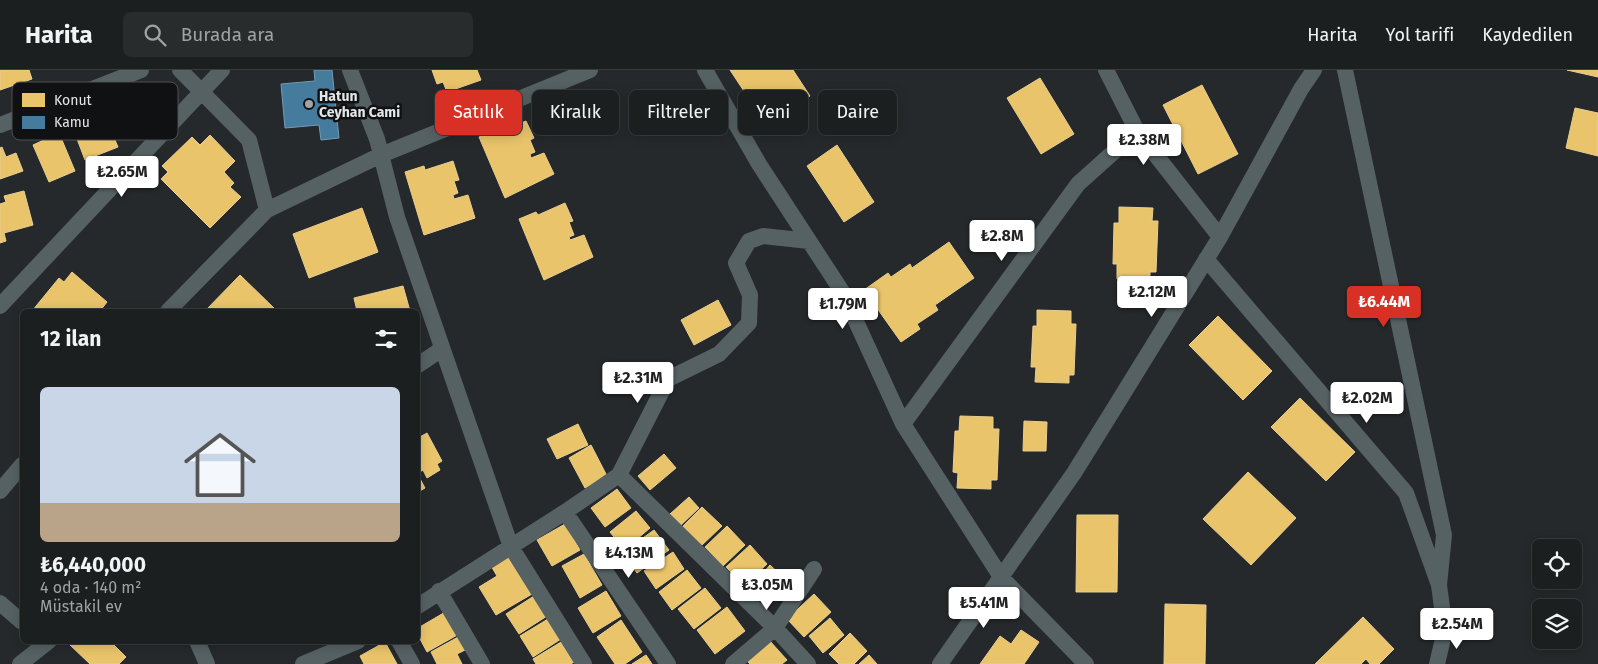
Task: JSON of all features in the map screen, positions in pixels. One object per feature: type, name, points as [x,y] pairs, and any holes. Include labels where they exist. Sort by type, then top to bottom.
[{"type":"street","points":[[110,82],[141,70]]},
{"type":"street","points":[[180,70],[249,140],[267,210]]},
{"type":"street","points":[[178,116],[222,70]]},
{"type":"street","points":[[350,70],[381,156],[397,217],[511,547],[584,664]]},
{"type":"street","points":[[170,309],[267,210],[381,156],[590,70]]},
{"type":"street","points":[[705,70],[759,164],[843,293],[903,424],[1001,577],[1086,664]]},
{"type":"street","points":[[1106,70],[1137,131],[1220,237]]},
{"type":"street","points":[[940,664],[1074,474],[1220,237],[1301,89],[1314,70]]},
{"type":"street","points":[[1345,70],[1444,535],[1439,585]]},
{"type":"street","points":[[0,125],[12,120]]},
{"type":"street","points":[[903,424],[1078,184],[1137,131]]},
{"type":"street","points":[[0,306],[155,140]]},
{"type":"street","points":[[420,605],[565,512],[619,475],[668,379],[719,354],[749,323],[750,295],[736,263],[749,241],[763,236],[809,241]]},
{"type":"street","points":[[1206,259],[1406,493],[1439,585],[1445,630],[1437,664]]},
{"type":"street","points":[[420,364],[442,348]]},
{"type":"street","points":[[0,492],[20,467]]},
{"type":"street","points":[[619,475],[775,628],[808,664]]},
{"type":"street","points":[[565,512],[668,664]]},
{"type":"street","points":[[733,664],[775,628],[814,569]]},
{"type":"street","points":[[439,591],[482,664]]},
{"type":"street","points":[[0,603],[20,620]]},
{"type":"street","points":[[20,664],[45,644]]},
{"type":"street","points":[[198,644],[207,664]]},
{"type":"street","points":[[302,664],[338,658],[354,644]]},
{"type":"street","points":[[401,644],[412,664]]},
{"type":"building: Konut","points":[[0,70],[29,70],[32,79],[23,82],[12,82],[12,86],[0,90]]},
{"type":"building: Konut","points":[[432,70],[477,70],[481,80],[453,90],[446,90],[443,82],[437,84]]},
{"type":"building: Konut","points":[[730,70],[793,70],[806,90],[743,90]]},
{"type":"building: Konut","points":[[1567,70],[1598,70],[1598,77]]},
{"type":"building: Konut","points":[[1040,78],[1074,134],[1041,154],[1007,98]]},
{"type":"building: Konut","points":[[1202,85],[1238,154],[1198,174],[1163,105]]},
{"type":"building: Konut","points":[[1575,108],[1598,113],[1598,156],[1566,148]]},
{"type":"building: Konut","points":[[526,121],[534,138],[530,140],[535,152],[530,154],[531,158],[544,153],[554,174],[505,198],[479,137],[484,135],[522,135],[522,123]]},
{"type":"building: Konut","points":[[210,135],[235,161],[224,172],[234,183],[230,187],[241,197],[210,228],[161,179],[168,172],[162,166],[192,137],[200,145]]},
{"type":"building: Konut","points":[[44,140],[62,140],[75,171],[49,182],[33,145]]},
{"type":"building: Konut","points":[[77,140],[115,140],[118,147],[85,160]]},
{"type":"building: Konut","points":[[837,145],[874,202],[844,222],[807,166]]},
{"type":"building: Konut","points":[[2,147],[6,157],[16,153],[23,171],[0,179],[0,148]]},
{"type":"building: Konut","points":[[453,161],[459,180],[454,181],[458,193],[453,195],[454,199],[468,195],[475,218],[424,235],[405,172],[424,166],[425,170]]},
{"type":"building: Konut","points":[[24,191],[33,225],[4,233],[6,241],[0,243],[0,204],[6,202],[4,196]]},
{"type":"building: Konut","points":[[565,203],[573,221],[569,222],[574,235],[569,237],[570,240],[584,235],[593,257],[544,280],[519,219],[536,212],[538,215]]},
{"type":"building: Konut","points":[[1119,207],[1153,208],[1152,221],[1158,221],[1156,272],[1150,272],[1150,280],[1117,279],[1117,264],[1113,264],[1114,223],[1119,223]]},
{"type":"building: Konut","points":[[362,208],[378,252],[309,278],[293,234]]},
{"type":"building: Konut","points":[[949,242],[974,278],[935,305],[938,310],[917,324],[920,329],[901,342],[864,290],[888,273],[891,277],[910,264],[912,268]]},
{"type":"building: Konut","points":[[72,272],[107,302],[102,309],[34,309],[59,278],[64,282]]},
{"type":"building: Konut","points":[[240,275],[275,309],[207,309]]},
{"type":"building: Konut","points":[[403,286],[409,309],[357,309],[354,298]]},
{"type":"building: Konut","points":[[718,300],[731,325],[694,345],[681,320]]},
{"type":"building: Konut","points":[[1037,310],[1071,311],[1071,324],[1076,324],[1074,375],[1069,375],[1069,383],[1035,382],[1036,367],[1031,367],[1033,326],[1037,326]]},
{"type":"building: Konut","points":[[1218,316],[1272,371],[1243,400],[1189,345]]},
{"type":"building: Konut","points":[[1300,398],[1355,452],[1326,481],[1271,427]]},
{"type":"building: Konut","points":[[960,416],[993,417],[993,429],[999,429],[997,480],[991,480],[991,489],[957,488],[958,473],[953,472],[955,431],[959,431]]},
{"type":"building: Konut","points":[[1024,421],[1047,422],[1046,451],[1023,451]]},
{"type":"building: Konut","points":[[578,424],[588,445],[557,459],[547,439]]},
{"type":"building: Konut","points":[[427,433],[442,461],[437,464],[440,470],[427,478],[423,470],[420,472],[420,437]]},
{"type":"building: Konut","points":[[591,445],[607,476],[585,488],[569,458]]},
{"type":"building: Konut","points":[[664,454],[676,468],[650,490],[638,476]]},
{"type":"building: Konut","points":[[1248,472],[1296,518],[1251,565],[1203,519]]},
{"type":"building: Konut","points":[[420,479],[425,488],[420,491]]},
{"type":"building: Konut","points":[[617,489],[631,508],[605,527],[591,508]]},
{"type":"building: Konut","points":[[689,497],[699,508],[681,525],[670,514]]},
{"type":"building: Konut","points":[[702,507],[722,526],[701,546],[682,527]]},
{"type":"building: Konut","points":[[636,511],[650,528],[624,550],[610,532]]},
{"type":"building: Konut","points":[[1077,515],[1118,515],[1117,592],[1076,592]]},
{"type":"building: Konut","points":[[565,524],[580,550],[552,566],[537,540]]},
{"type":"building: Konut","points":[[727,526],[745,545],[723,566],[705,547]]},
{"type":"building: Konut","points":[[654,530],[669,550],[637,573],[622,553]]},
{"type":"building: Konut","points":[[750,545],[767,564],[744,586],[726,567]]},
{"type":"building: Konut","points":[[673,552],[684,569],[656,589],[644,571]]},
{"type":"building: Konut","points":[[507,553],[532,594],[496,615],[479,587],[497,576],[490,564]]},
{"type":"building: Konut","points":[[584,554],[602,585],[580,598],[562,566]]},
{"type":"building: Konut","points":[[770,565],[789,583],[769,605],[750,588]]},
{"type":"building: Konut","points":[[687,570],[701,588],[672,610],[659,592]]},
{"type":"building: Konut","points":[[705,588],[721,608],[694,629],[678,609]]},
{"type":"building: Konut","points":[[606,591],[621,616],[593,633],[578,608]]},
{"type":"building: Konut","points":[[814,594],[831,612],[804,637],[787,619]]},
{"type":"building: Konut","points":[[534,596],[547,616],[519,634],[506,614]]},
{"type":"building: Konut","points":[[1165,604],[1206,605],[1205,664],[1164,664]]},
{"type":"building: Konut","points":[[727,607],[745,631],[715,654],[697,630]]},
{"type":"building: Konut","points":[[447,611],[459,634],[427,652],[420,639],[420,627]]},
{"type":"building: Konut","points":[[1363,617],[1394,649],[1379,664],[1370,664],[1366,659],[1361,664],[1315,664]]},
{"type":"building: Konut","points":[[830,618],[844,635],[823,653],[809,636]]},
{"type":"building: Konut","points":[[548,619],[561,639],[533,657],[520,636]]},
{"type":"building: Konut","points":[[621,620],[642,652],[625,664],[615,664],[597,637]]},
{"type":"building: Konut","points":[[1021,630],[1039,642],[1024,664],[980,664],[1000,636],[1011,644]]},
{"type":"building: Konut","points":[[850,633],[867,651],[854,664],[839,664],[829,654]]},
{"type":"building: Konut","points":[[460,636],[467,649],[457,654],[462,664],[437,664],[431,652]]},
{"type":"building: Konut","points":[[769,640],[787,660],[782,664],[750,664],[747,661]]},
{"type":"building: Konut","points":[[561,642],[574,662],[571,664],[536,664],[533,659]]},
{"type":"building: Konut","points":[[113,644],[126,657],[119,664],[90,664],[70,645]]},
{"type":"building: Konut","points":[[381,644],[386,644],[397,664],[364,664],[360,656]]},
{"type":"building: Konut","points":[[646,655],[652,664],[632,664]]},
{"type":"building: Konut","points":[[869,655],[877,664],[859,664]]},
{"type":"building: Kamu","name":"Hatun Ceyhan Cami","points":[[314,70],[332,70],[339,138],[321,140],[319,125],[285,128],[281,84],[315,81]]},
{"type":"place","name":"Hatun Ceyhan Cami","points":[[309,104]]}]
